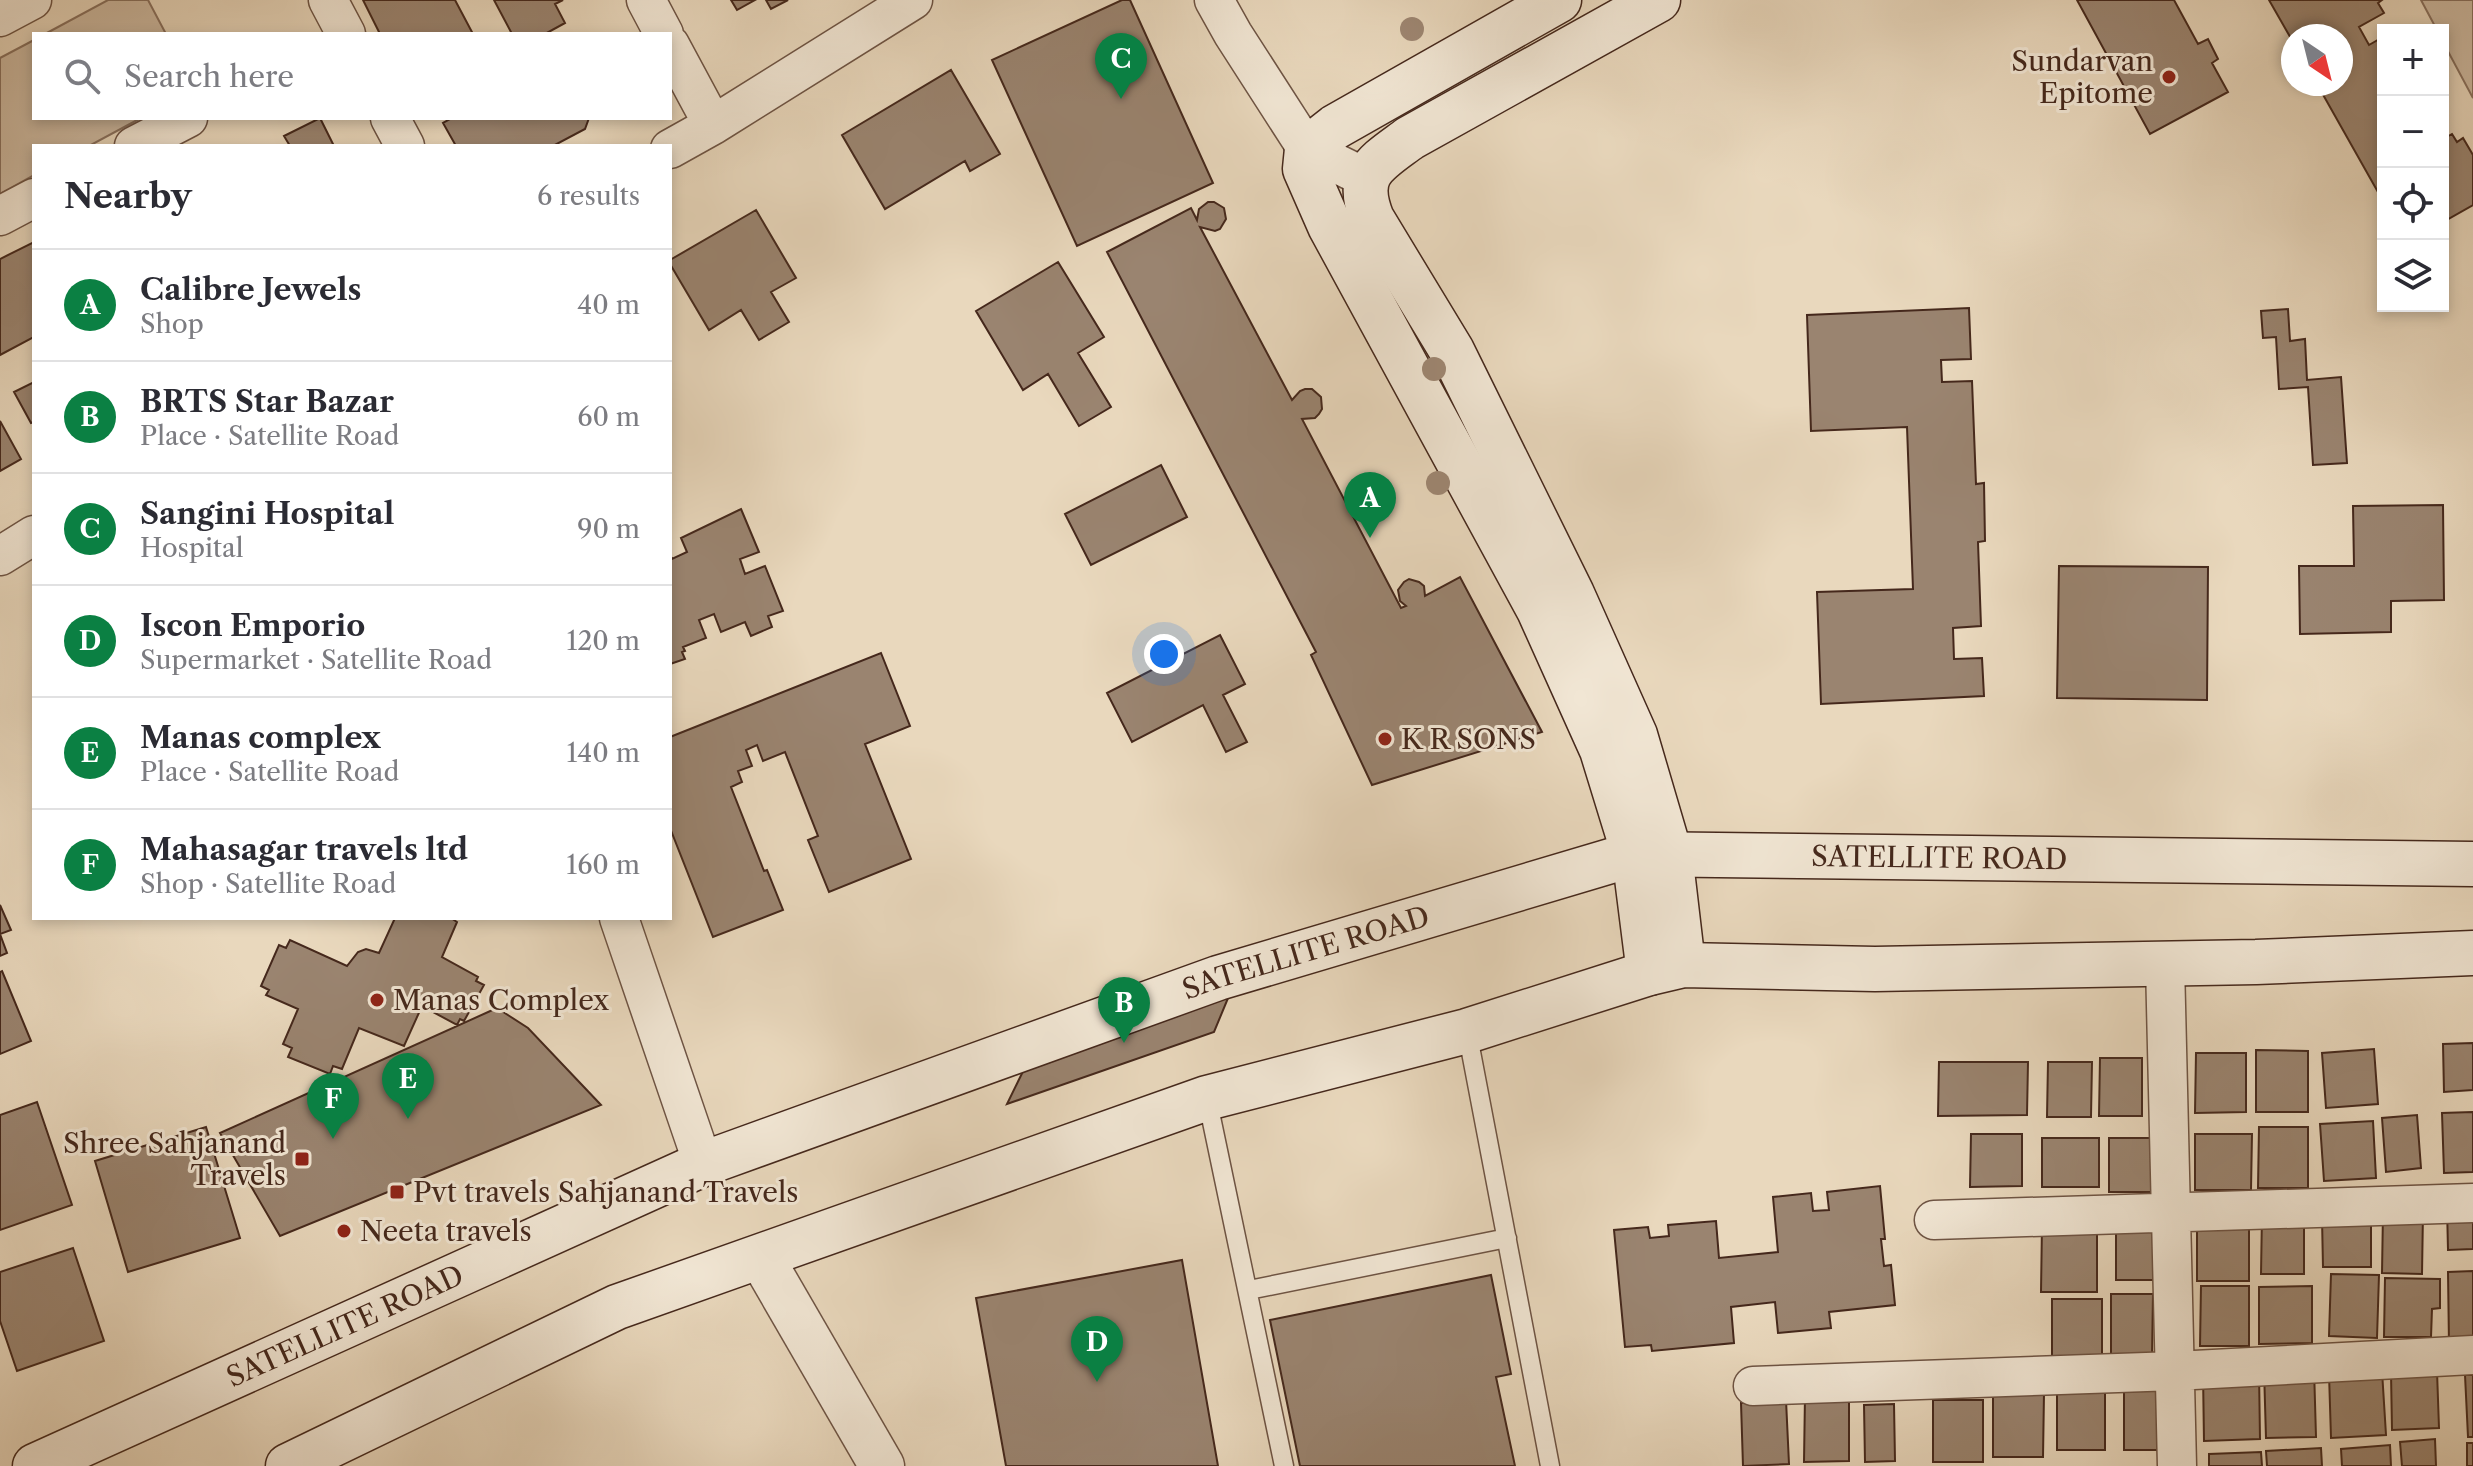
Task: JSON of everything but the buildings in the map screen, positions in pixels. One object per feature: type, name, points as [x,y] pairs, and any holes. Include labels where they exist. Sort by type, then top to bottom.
[{"type":"main road","points":[[1559,0],[1335,127],[1307,149],[1305,169],[1330,226],[1539,610],[1652,854]]},
{"type":"main road","points":[[1658,0],[1410,138],[1380,160],[1366,178],[1364,198],[1372,219],[1452,351],[1572,594],[1635,735],[1666,969]]},
{"type":"main road","name":"SATELLITE ROAD","points":[[35,1466],[703,1164],[1218,978],[1652,854],[2473,864]]},
{"type":"main road","points":[[288,1466],[617,1307],[1207,1098],[1467,1031],[1666,969],[2165,964],[2473,953]]},
{"type":"main road","points":[[761,1257],[882,1466]]},
{"type":"street","points":[[0,17],[32,0]]},
{"type":"street","points":[[328,0],[345,32]]},
{"type":"street","points":[[646,0],[663,32]]},
{"type":"street","points":[[672,148],[913,0]]},
{"type":"street","points":[[1214,0],[1307,149],[1366,178]]},
{"type":"street","points":[[672,49],[713,125]]},
{"type":"street","points":[[138,144],[184,120]]},
{"type":"street","points":[[391,120],[404,144]]},
{"type":"street","points":[[0,216],[32,199]]},
{"type":"street","points":[[0,556],[32,536]]},
{"type":"street","points":[[620,920],[703,1164]]},
{"type":"street","points":[[2165,964],[2177,1466]]},
{"type":"street","points":[[1934,1220],[2473,1203]]},
{"type":"street","points":[[1753,1386],[2175,1371],[2473,1355]]},
{"type":"lane","points":[[1467,1031],[1550,1466]]},
{"type":"lane","points":[[1207,1098],[1284,1466]]},
{"type":"lane","points":[[1249,1290],[1507,1238]]},
{"type":"shaded area","points":[[108,0],[148,0],[165,32],[49,32]]},
{"type":"shaded area","points":[[2421,0],[2473,0],[2473,98],[2449,53],[2449,24],[2434,24]]},
{"type":"shaded area","points":[[32,41],[32,120],[137,120],[93,144],[32,144],[32,176],[0,194],[0,58]]},
{"type":"place","name":"Sundarvan Epitome","points":[[2169,77]]},
{"type":"place","name":"Sangini Hospital","points":[[1121,99]]},
{"type":"place","name":"Calibre Jewels","points":[[1370,538]]},
{"type":"place","name":"K R SONS","points":[[1385,739]]},
{"type":"place","name":"Manas Complex","points":[[377,1000]]},
{"type":"place","name":"BRTS Star Bazar","points":[[1124,1043]]},
{"type":"place","name":"Manas complex","points":[[408,1119]]},
{"type":"place","name":"Mahasagar travels ltd","points":[[333,1139]]},
{"type":"place","name":"Shree Sahjanand Travels","points":[[302,1159]]},
{"type":"place","name":"Pvt travels Sahjanand Travels","points":[[397,1192]]},
{"type":"place","name":"Neeta travels","points":[[344,1231]]},
{"type":"place","name":"Iscon Emporio","points":[[1097,1382]]}]
